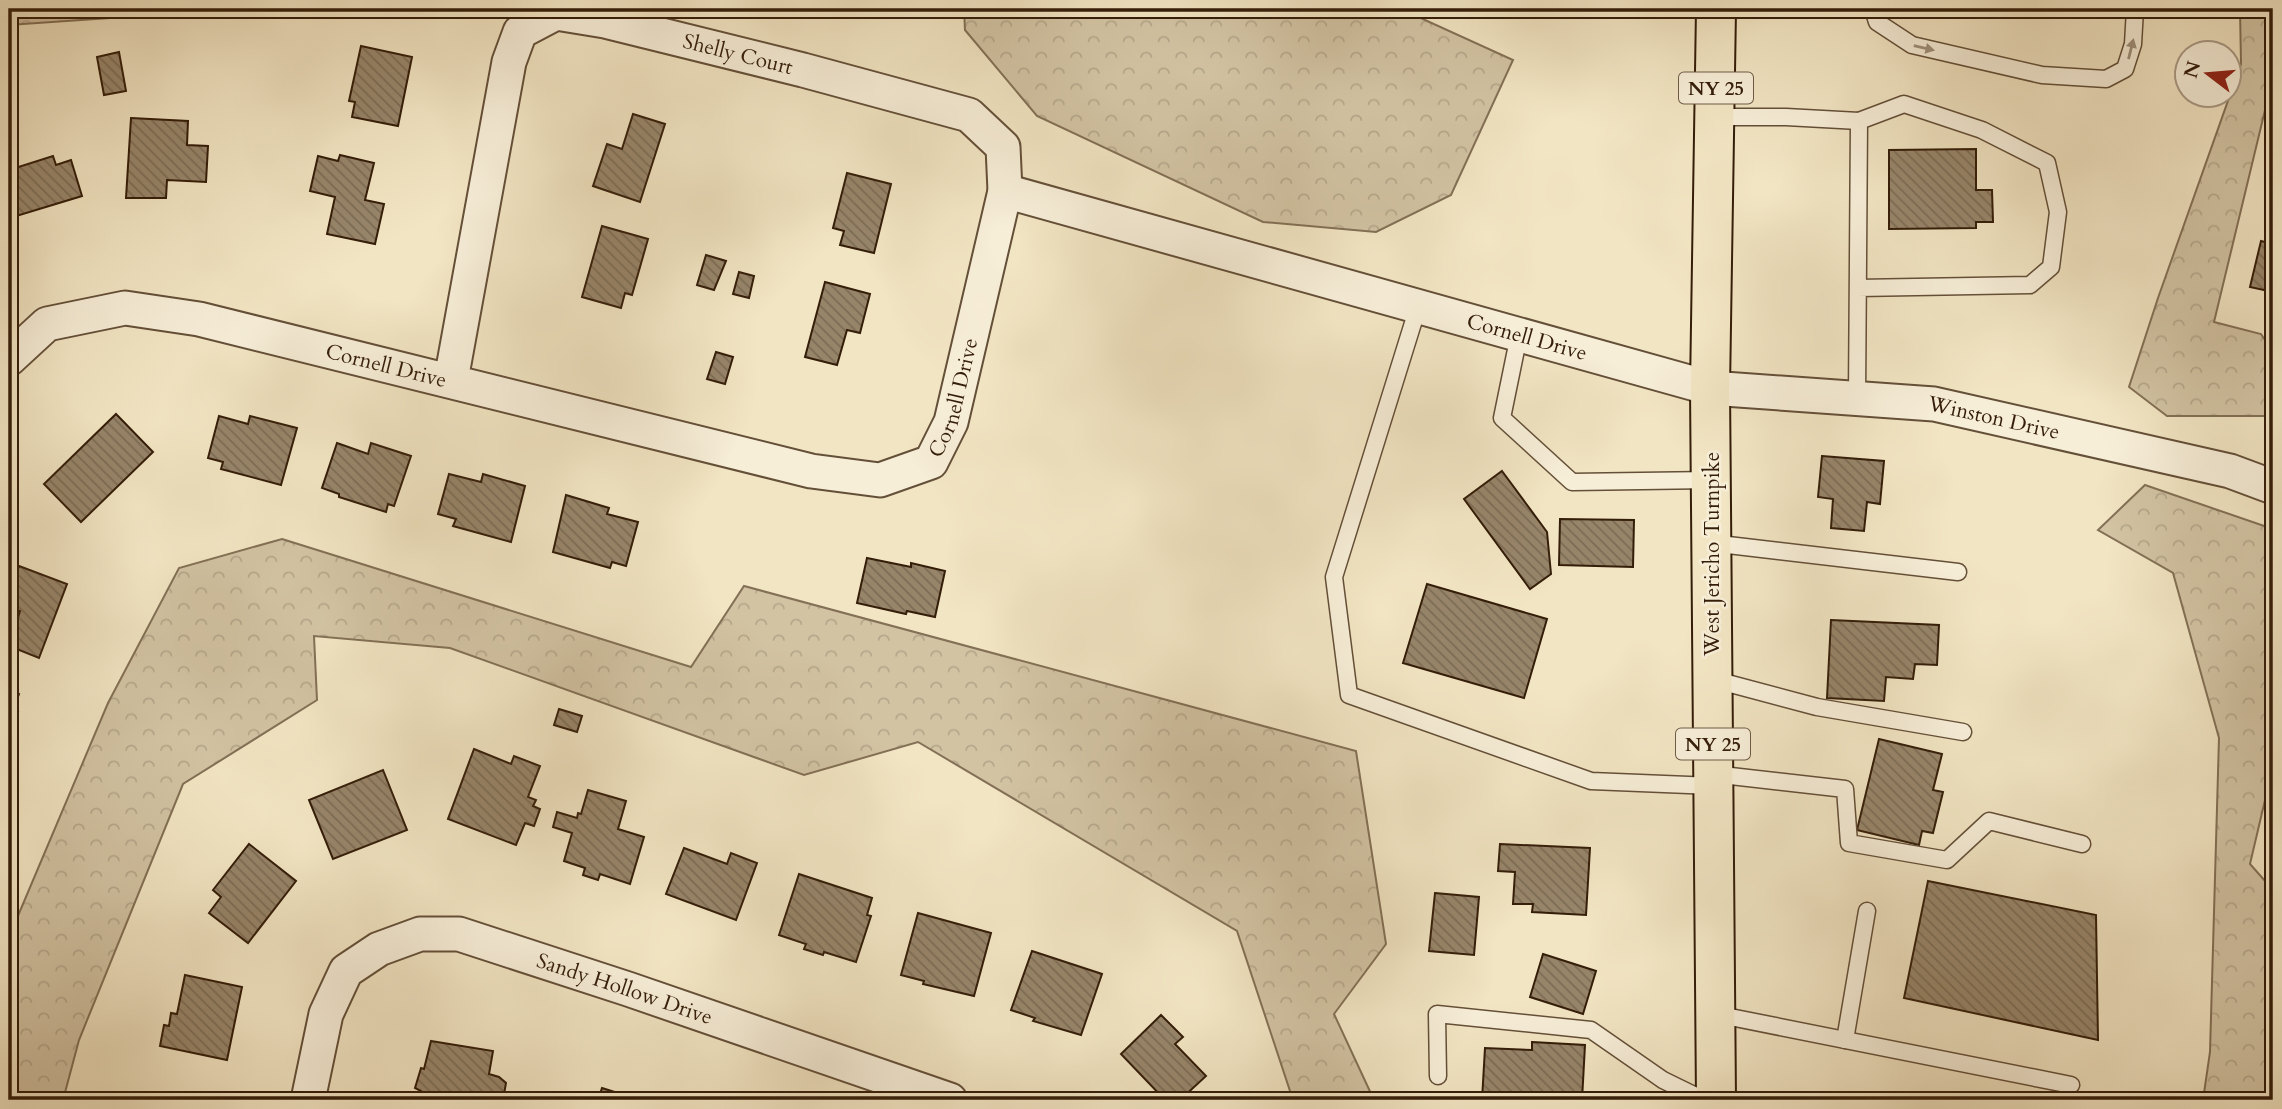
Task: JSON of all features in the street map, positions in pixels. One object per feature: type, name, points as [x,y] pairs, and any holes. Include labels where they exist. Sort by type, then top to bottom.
[{"type":"main road","name":"West Jericho Turnpike","points":[[1716,9],[1710,388],[1716,1100]]},
{"type":"street","name":"Shelly Court","points":[[450,380],[509,62],[520,32],[556,13],[605,21],[803,69],[969,115],[1003,147],[1004,191]]},
{"type":"street","name":"Cornell Drive","points":[[9,359],[47,324],[125,308],[199,319],[811,471],[880,480],[931,462],[951,422],[1004,191],[1710,388]]},
{"type":"street","name":"Winston Drive","points":[[1710,388],[1934,404],[2230,471],[2273,487]]},
{"type":"street","name":"Sandy Hollow Drive","points":[[308,1100],[326,1014],[346,971],[379,949],[420,934],[458,934],[640,993],[950,1100]]},
{"type":"lane","points":[[1873,9],[1877,22],[1912,45],[2042,75],[2106,79],[2125,69],[2133,44],[2135,9]]},
{"type":"lane","points":[[1716,117],[1859,121],[1904,104],[1982,130],[2047,163],[2058,212],[2051,267],[2030,285],[1858,288]]},
{"type":"lane","points":[[1857,398],[1859,121]]},
{"type":"lane","points":[[1418,306],[1334,578],[1349,695],[1591,780],[1713,780],[1845,789],[1849,843],[1947,860],[1989,821],[2081,844]]},
{"type":"lane","points":[[1519,335],[1502,418],[1572,482],[1711,480]]},
{"type":"lane","points":[[1712,543],[1958,572]]},
{"type":"lane","points":[[1712,679],[1817,707],[1964,732]]},
{"type":"lane","points":[[1844,1040],[1867,911]]},
{"type":"lane","points":[[1438,1076],[1437,1014],[1591,1030],[1662,1080],[1704,1100]]},
{"type":"lane","points":[[1715,1014],[2071,1086]]},
{"type":"green space","points":[[9,9],[242,9],[9,25]]},
{"type":"green space","points":[[964,9],[1401,9],[1513,60],[1451,195],[1376,232],[1263,222],[1037,116],[965,30]]},
{"type":"green space","points":[[2240,9],[2273,9],[2273,77],[2214,322],[2261,334],[2273,352],[2273,416],[2167,416],[2129,387],[2225,108],[2244,108],[2244,38],[2241,38]]},
{"type":"green space","points":[[2145,485],[2273,529],[2273,766],[2250,864],[2273,890],[2273,1100],[2203,1100],[2210,1052],[2219,738],[2173,573],[2098,530]]},
{"type":"green space","points":[[282,539],[691,667],[744,586],[1356,751],[1386,944],[1334,1014],[1374,1100],[1293,1100],[1237,931],[918,742],[804,775],[450,648],[314,636],[317,700],[183,784],[79,1040],[63,1100],[9,1100],[9,937],[108,703],[179,568]]},
{"type":"building","points":[[2061,9],[2061,12],[1954,11]]},
{"type":"building","points":[[361,46],[412,57],[398,126],[352,117],[355,102],[349,101]]},
{"type":"building","points":[[119,52],[126,91],[104,95],[97,57]]},
{"type":"building","points":[[633,114],[665,124],[640,202],[593,186],[607,144],[622,149]]},
{"type":"building","points":[[131,118],[188,121],[187,145],[208,146],[206,182],[167,180],[166,198],[126,198]]},
{"type":"building","points":[[1976,149],[1976,190],[1992,190],[1993,222],[1976,222],[1976,228],[1889,229],[1889,150]]},
{"type":"building","points":[[340,155],[374,163],[365,200],[384,204],[375,244],[327,234],[335,197],[310,191],[318,156],[338,161]]},
{"type":"building","points":[[53,156],[56,165],[71,160],[82,196],[13,217],[9,201],[9,170]]},
{"type":"building","points":[[2273,158],[2273,179],[2268,177]]},
{"type":"building","points":[[847,173],[891,184],[874,253],[840,245],[844,231],[833,228]]},
{"type":"building","points":[[602,226],[648,239],[632,295],[625,293],[621,308],[582,297]]},
{"type":"building","points":[[2261,241],[2273,244],[2273,292],[2250,287]]},
{"type":"building","points":[[706,255],[726,261],[714,290],[697,285]]},
{"type":"building","points":[[739,272],[754,276],[749,298],[733,294]]},
{"type":"building","points":[[825,282],[870,294],[860,333],[847,330],[837,365],[805,357]]},
{"type":"building","points":[[716,352],[733,357],[725,384],[707,379]]},
{"type":"building","points":[[116,414],[153,452],[81,522],[44,484]]},
{"type":"building","points":[[219,416],[248,424],[250,416],[297,428],[281,485],[221,469],[223,462],[208,458]]},
{"type":"building","points":[[337,443],[368,454],[371,443],[411,456],[394,506],[388,504],[386,512],[339,497],[339,494],[322,488]]},
{"type":"building","points":[[1822,456],[1884,461],[1880,504],[1867,502],[1864,531],[1831,528],[1833,499],[1818,497]]},
{"type":"building","points":[[1502,471],[1547,532],[1551,574],[1530,589],[1464,499]]},
{"type":"building","points":[[449,474],[481,482],[483,474],[525,486],[511,542],[453,526],[456,519],[438,514]]},
{"type":"building","points":[[566,495],[609,508],[607,514],[638,522],[626,566],[612,562],[610,568],[553,552]]},
{"type":"building","points":[[1560,519],[1634,520],[1633,567],[1559,565]]},
{"type":"building","points":[[867,558],[911,567],[911,563],[945,571],[935,617],[907,611],[906,614],[857,603]]},
{"type":"building","points":[[19,566],[67,584],[39,658],[9,646],[20,611],[9,607],[9,594]]},
{"type":"building","points":[[1427,584],[1547,619],[1524,698],[1403,663]]},
{"type":"building","points":[[1831,620],[1939,625],[1937,665],[1915,664],[1913,679],[1886,677],[1884,701],[1827,698]]},
{"type":"building","points":[[9,689],[19,694],[13,710],[18,712],[9,734]]},
{"type":"building","points":[[559,709],[582,716],[577,732],[554,725]]},
{"type":"building","points":[[1879,739],[1942,754],[1933,790],[1943,792],[1933,833],[1922,831],[1919,845],[1857,830]]},
{"type":"building","points":[[474,749],[511,764],[514,756],[540,766],[528,797],[536,800],[533,806],[540,809],[534,826],[525,823],[516,845],[448,819]]},
{"type":"building","points":[[383,770],[407,830],[333,859],[309,800]]},
{"type":"building","points":[[588,790],[626,801],[618,829],[644,837],[630,884],[600,874],[598,880],[583,875],[585,868],[564,861],[572,833],[553,827],[557,812],[577,818],[578,813],[581,814]]},
{"type":"building","points":[[249,844],[296,881],[248,943],[209,913],[221,897],[213,890]]},
{"type":"building","points":[[1500,844],[1590,848],[1586,915],[1532,912],[1533,904],[1513,904],[1515,872],[1498,871]]},
{"type":"building","points":[[684,848],[727,864],[731,853],[757,863],[736,920],[666,894]]},
{"type":"building","points":[[799,874],[872,898],[867,915],[871,916],[856,962],[804,949],[806,944],[779,935]]},
{"type":"building","points":[[1928,881],[2096,915],[2098,1040],[1904,998]]},
{"type":"building","points":[[1435,893],[1479,897],[1474,955],[1429,951]]},
{"type":"building","points":[[918,913],[991,933],[974,996],[923,984],[924,981],[901,975]]},
{"type":"building","points":[[1032,951],[1102,974],[1081,1035],[1033,1021],[1035,1018],[1011,1010]]},
{"type":"building","points":[[1543,954],[1596,971],[1583,1014],[1530,997]]},
{"type":"building","points":[[185,975],[242,987],[227,1060],[160,1046],[164,1025],[169,1026],[171,1013],[177,1014]]},
{"type":"building","points":[[1161,1015],[1183,1037],[1175,1044],[1206,1076],[1180,1100],[1165,1100],[1121,1054]]},
{"type":"building","points":[[431,1041],[493,1051],[489,1074],[506,1083],[503,1100],[419,1100],[421,1091],[415,1088],[421,1068],[424,1069]]},
{"type":"building","points":[[1532,1042],[1585,1045],[1582,1100],[1482,1100],[1485,1048],[1532,1050]]},
{"type":"building","points":[[602,1088],[640,1100],[598,1100]]},
{"type":"building","points":[[171,1094],[199,1100],[170,1100]]}]
